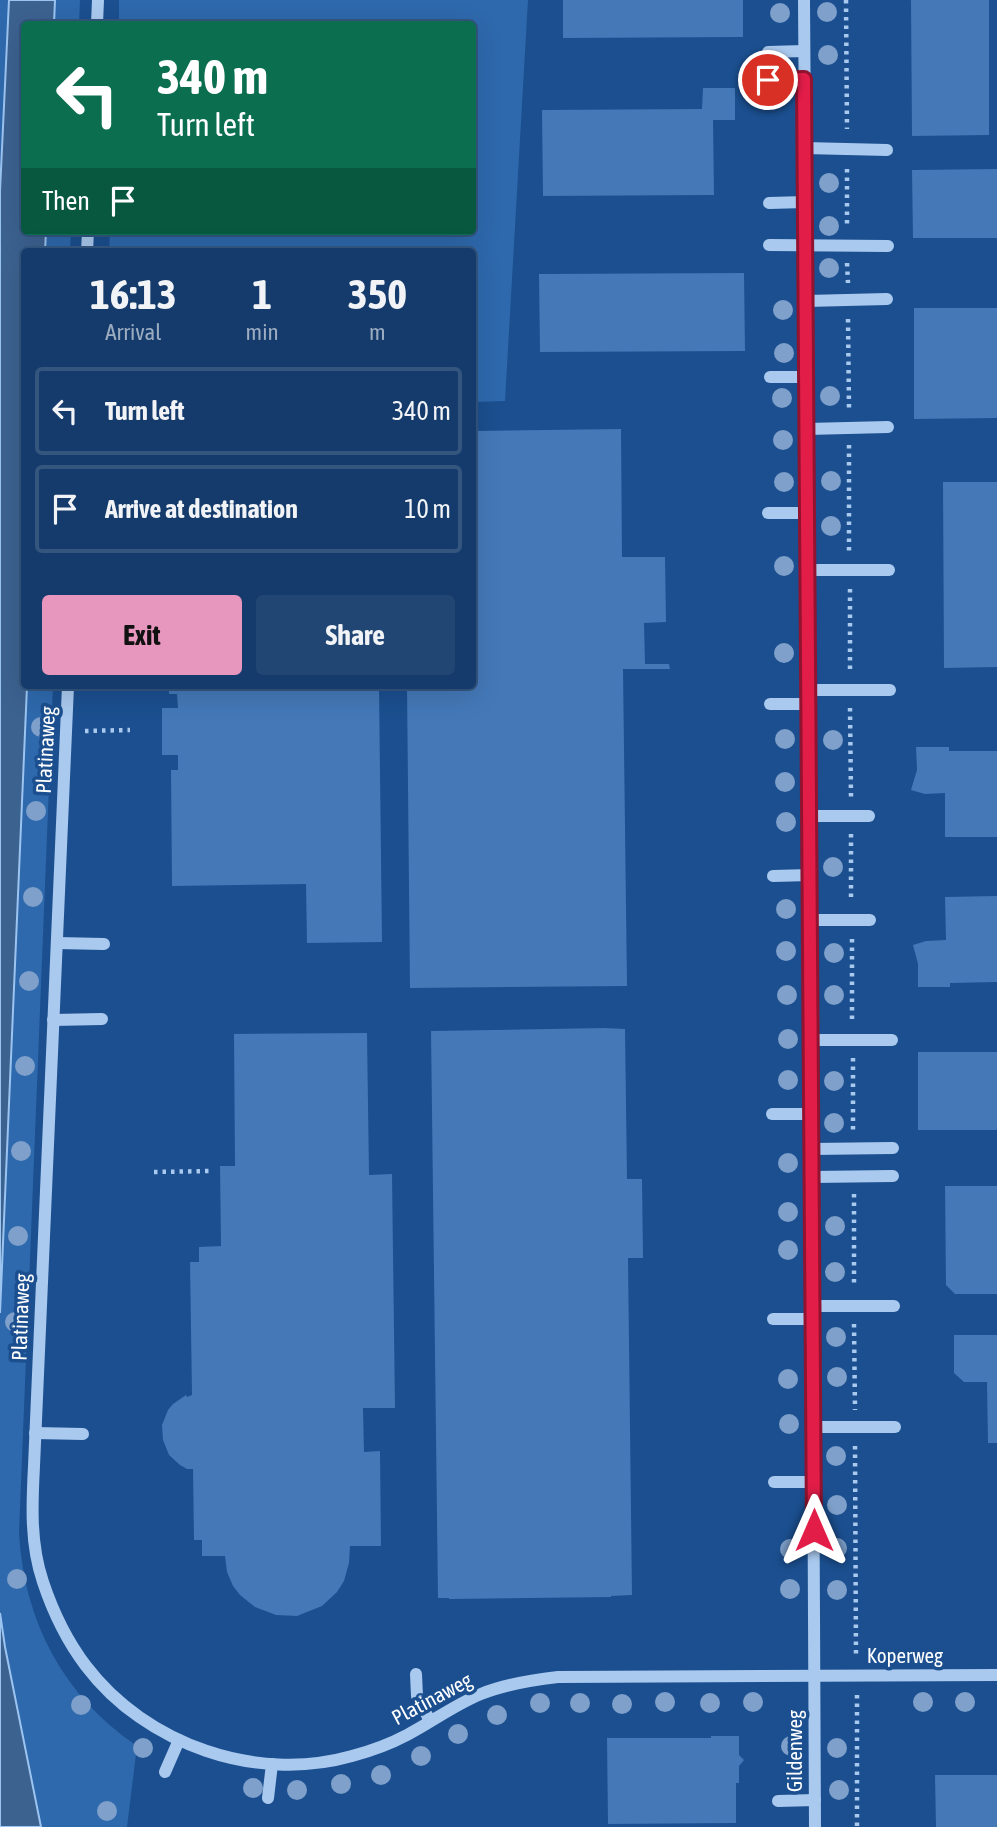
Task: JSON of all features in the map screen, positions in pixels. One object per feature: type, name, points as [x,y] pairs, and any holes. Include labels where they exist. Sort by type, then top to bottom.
[{"type":"street","points":[[97,21],[98,0]]},
{"type":"street","name":"Gildenweg","points":[[804,0],[815,1827]]},
{"type":"street","points":[[768,52],[804,51]]},
{"type":"street","points":[[768,80],[804,79]]},
{"type":"street","points":[[805,148],[887,150]]},
{"type":"street","points":[[769,203],[805,202]]},
{"type":"street","points":[[769,245],[888,246]]},
{"type":"street","points":[[806,301],[887,299]]},
{"type":"street","points":[[770,377],[806,377]]},
{"type":"street","points":[[807,429],[888,427]]},
{"type":"street","points":[[768,513],[807,513]]},
{"type":"street","points":[[808,570],[889,570]]},
{"type":"street","name":"Platinaweg","points":[[68,689],[32,1503],[33,1531],[42,1579],[61,1626],[88,1668],[123,1704],[144,1720],[179,1740],[229,1758],[272,1764],[328,1762],[351,1757],[407,1735],[481,1694],[506,1686],[558,1677],[814,1675]]},
{"type":"street","points":[[808,690],[890,690]]},
{"type":"street","points":[[770,704],[808,704]]},
{"type":"street","points":[[809,816],[869,816]]},
{"type":"street","points":[[773,876],[810,875]]},
{"type":"street","points":[[810,920],[870,920]]},
{"type":"street","points":[[57,943],[104,944]]},
{"type":"street","points":[[53,1020],[102,1019]]},
{"type":"street","points":[[811,1040],[892,1040]]},
{"type":"street","points":[[772,1114],[812,1114]]},
{"type":"street","points":[[812,1149],[893,1148]]},
{"type":"street","points":[[812,1177],[893,1177]]},
{"type":"street","points":[[813,1306],[894,1306]]},
{"type":"street","points":[[773,1319],[813,1319]]},
{"type":"street","points":[[813,1427],[895,1427]]},
{"type":"street","points":[[35,1433],[83,1434]]},
{"type":"street","points":[[774,1482],[814,1482]]},
{"type":"street","points":[[416,1674],[417,1696],[430,1721]]},
{"type":"street","name":"Koperweg","points":[[814,1675],[997,1675]]},
{"type":"street","points":[[165,1772],[179,1740]]},
{"type":"street","points":[[268,1798],[272,1764]]},
{"type":"street","points":[[778,1801],[815,1800]]},
{"type":"path","points":[[80,731],[130,730]]},
{"type":"path","points":[[154,1171],[211,1171]]},
{"type":"path","points":[[857,1700],[857,1827]]},
{"type":"shaded area","points":[[0,0],[9,0],[0,191]]},
{"type":"shaded area","points":[[9,0],[55,0],[54,21],[21,21],[21,235],[46,235],[45,248],[21,248],[21,689],[27,689],[0,1313],[0,191]]},
{"type":"shaded area","points":[[55,0],[80,0],[79,21],[54,21]]},
{"type":"shaded area","points":[[119,0],[528,0],[505,401],[476,402],[476,248],[109,248],[110,235],[476,235],[476,21],[119,21]]},
{"type":"shaded area","points":[[46,235],[71,235],[70,248],[45,248]]},
{"type":"shaded area","points":[[27,689],[53,689],[19,1533],[29,1596],[52,1654],[68,1680],[88,1704],[137,1746],[127,1827],[41,1827],[0,1613],[0,1313]]},
{"type":"shaded area","points":[[0,1613],[5,1647],[41,1827],[0,1827]]},
{"type":"building","points":[[563,0],[743,0],[743,37],[563,38]]},
{"type":"building","points":[[911,0],[989,0],[989,135],[912,136]]},
{"type":"building","points":[[703,88],[735,88],[735,120],[713,120],[714,195],[543,196],[542,110],[702,109]]},
{"type":"building","points":[[997,169],[997,238],[913,238],[912,170]]},
{"type":"building","points":[[744,273],[745,351],[540,352],[539,274]]},
{"type":"building","points":[[914,308],[997,308],[997,418],[914,419]]},
{"type":"building","points":[[621,429],[622,557],[665,557],[666,622],[644,623],[645,664],[669,664],[670,669],[623,669],[627,986],[410,988],[407,689],[476,689],[476,431]]},
{"type":"building","points":[[943,482],[997,482],[997,667],[944,668]]},
{"type":"building","points":[[169,689],[379,689],[382,942],[307,943],[306,884],[172,886],[171,770],[178,770],[178,755],[162,755],[162,708],[178,708],[177,694],[169,694]]},
{"type":"building","points":[[916,747],[949,747],[949,751],[997,751],[997,837],[945,837],[945,793],[925,794],[911,790],[917,770]]},
{"type":"building","points":[[997,896],[997,982],[918,987],[918,964],[913,945],[946,940],[945,897]]},
{"type":"building","points":[[625,1029],[627,1179],[642,1179],[643,1258],[628,1258],[632,1595],[438,1598],[431,1031]]},
{"type":"building","points":[[367,1033],[369,1175],[392,1174],[395,1408],[363,1408],[364,1452],[380,1451],[381,1546],[350,1546],[344,1581],[322,1606],[297,1616],[276,1615],[255,1607],[240,1595],[227,1572],[225,1556],[202,1556],[202,1540],[194,1540],[193,1469],[180,1465],[169,1455],[163,1440],[162,1425],[173,1404],[186,1395],[192,1395],[190,1262],[199,1262],[199,1247],[221,1246],[220,1166],[235,1166],[234,1034]]},
{"type":"building","points":[[918,1052],[997,1052],[997,1130],[918,1130]]},
{"type":"building","points":[[945,1186],[997,1186],[997,1294],[955,1294],[946,1285]]},
{"type":"building","points":[[954,1335],[997,1335],[997,1443],[988,1443],[987,1382],[964,1382],[954,1373]]},
{"type":"building","points":[[739,1736],[739,1755],[744,1760],[739,1766],[739,1783],[736,1783],[736,1823],[608,1824],[607,1738]]},
{"type":"building","points":[[935,1775],[997,1775],[997,1827],[936,1827]]},
{"type":"route","points":[[768,80],[804,79],[814,1530]]}]
